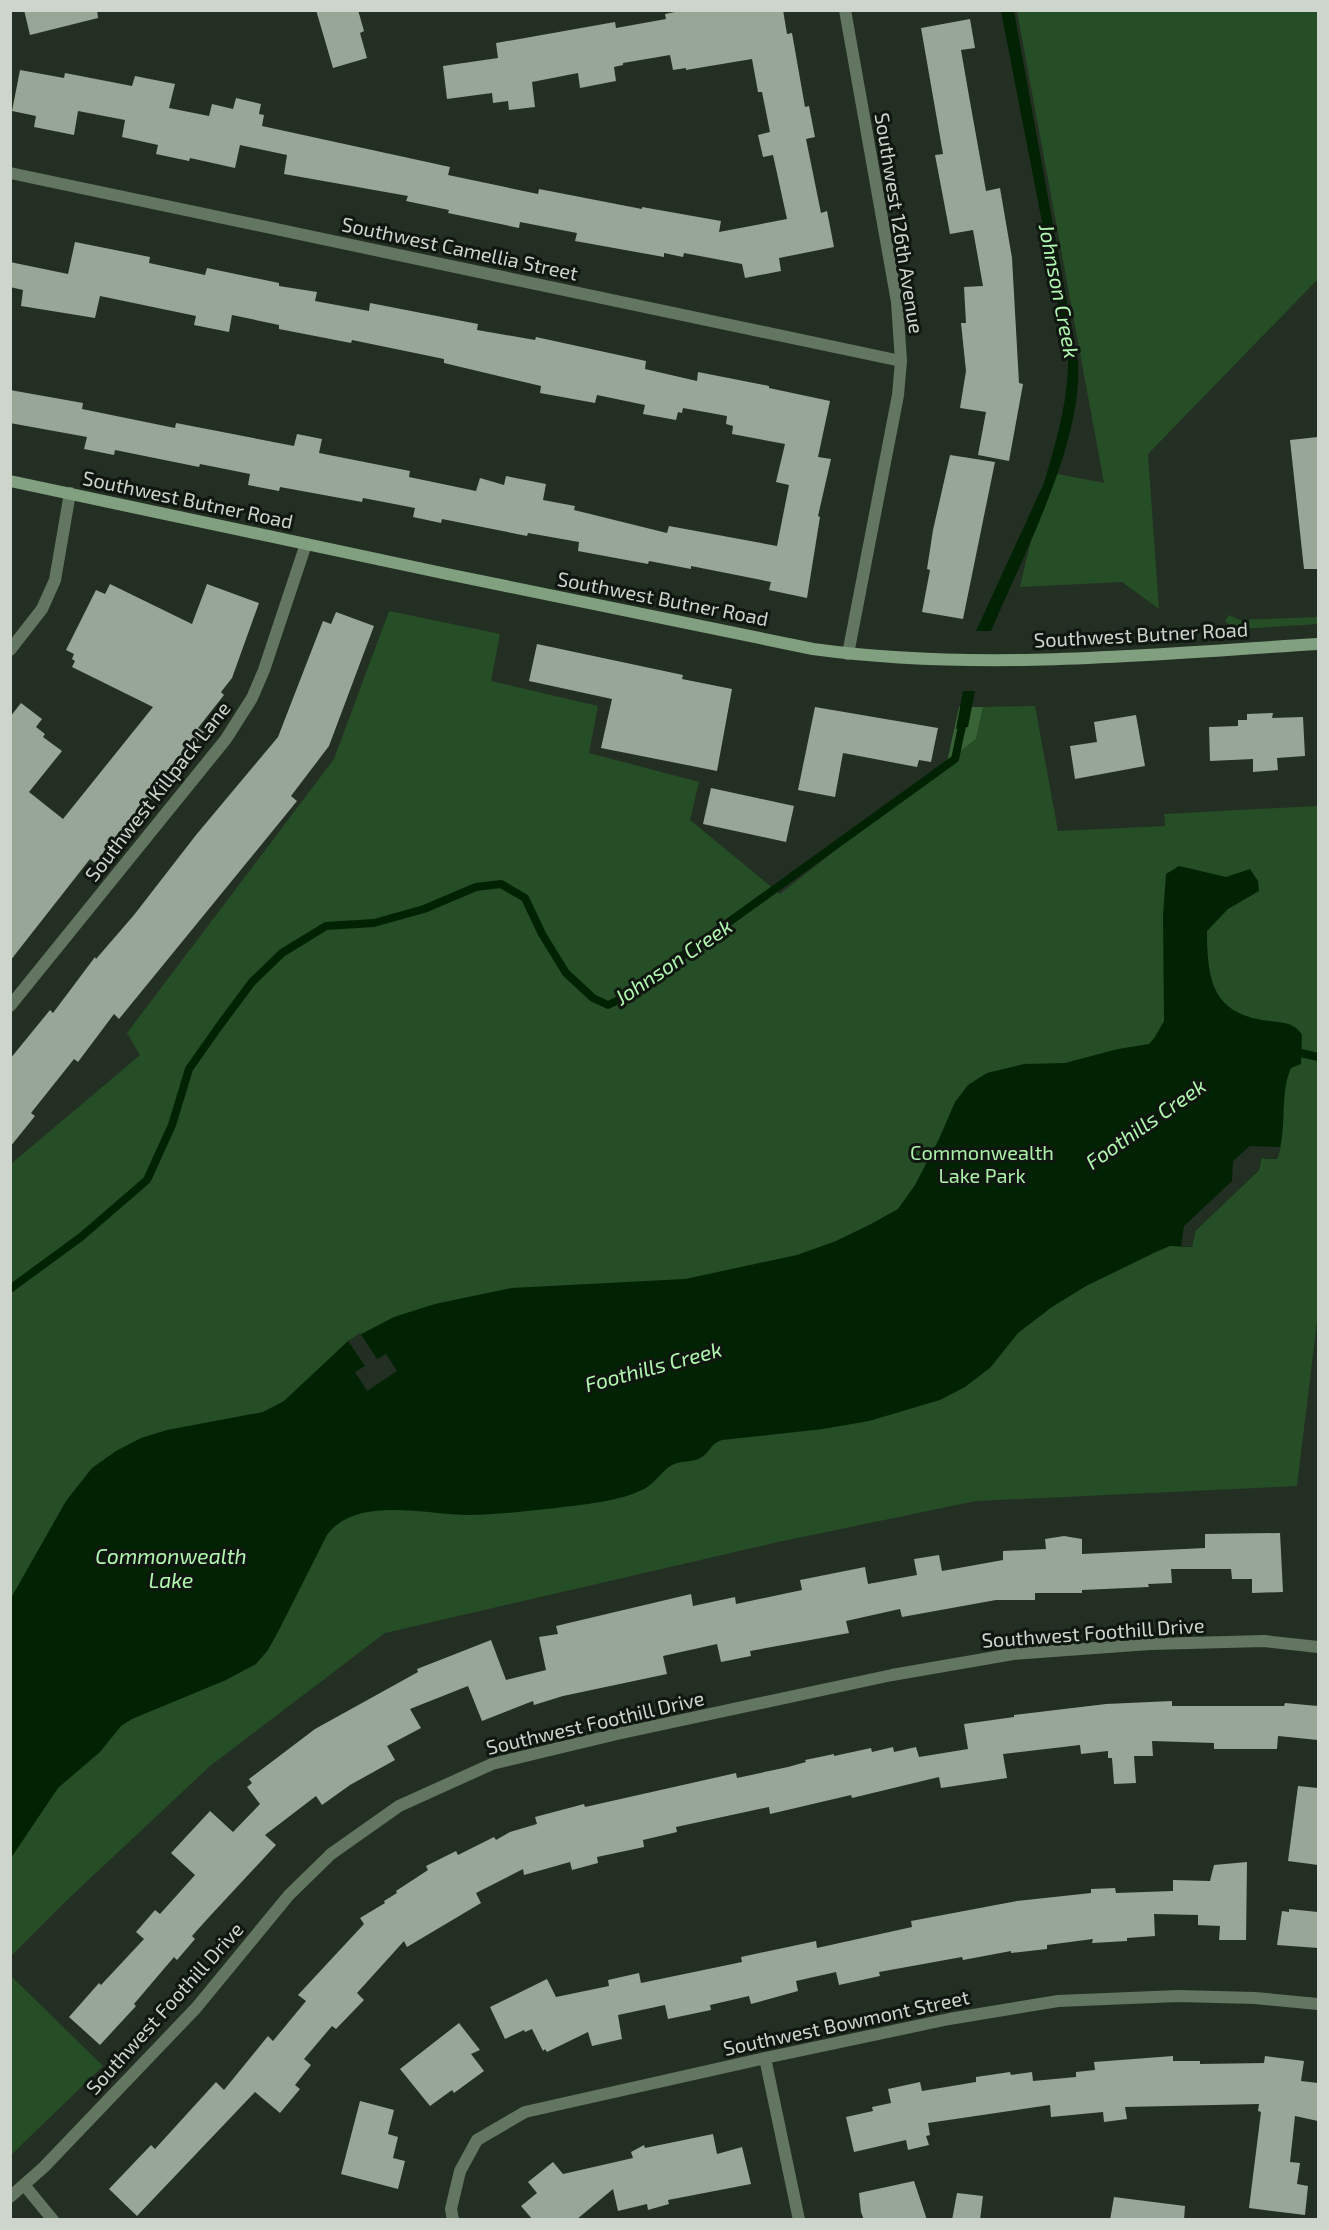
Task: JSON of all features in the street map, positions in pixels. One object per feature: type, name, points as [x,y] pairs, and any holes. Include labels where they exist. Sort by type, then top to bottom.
[{"type":"street","name":"Southwest 126th Avenue","points":[[844,10],[897,302],[901,361],[895,407],[848,654]]},
{"type":"street","name":"Southwest Camellia Street","points":[[10,173],[901,361]]},
{"type":"street","name":"Southwest Butner Road","points":[[10,481],[813,649],[848,654],[900,659],[1073,658],[1318,644]]},
{"type":"street","points":[[10,650],[42,609],[55,580],[69,493]]},
{"type":"street","name":"Southwest Killpack Lane","points":[[10,1006],[236,725],[252,698],[264,670],[306,544]]},
{"type":"street","name":"Southwest Foothill Drive","points":[[10,2197],[25,2186],[196,2008],[289,1895],[331,1854],[399,1806],[492,1764],[617,1734],[880,1678],[1013,1654],[1150,1644],[1264,1641],[1318,1647]]},
{"type":"street","name":"Southwest Bowmont Street","points":[[453,2220],[451,2209],[460,2171],[477,2140],[525,2112],[949,2019],[1059,2001],[1179,1996],[1255,1998],[1318,2004]]},
{"type":"street","points":[[765,2058],[799,2220]]},
{"type":"street","points":[[25,2186],[52,2220]]},
{"type":"green space","points":[[1017,11],[1318,11],[1318,279],[1148,454],[1159,609],[1122,582],[1020,587],[1047,472],[1104,483]]},
{"type":"green space","name":"Commonwealth Lake Park","points":[[389,611],[500,634],[491,681],[598,706],[589,753],[699,782],[690,820],[780,894],[976,739],[983,707],[1035,706],[1058,831],[1165,826],[1164,814],[1317,806],[1318,1313],[1297,1486],[976,1501],[778,1542],[385,1633],[210,1766],[11,1956],[11,1164],[140,1055],[127,1033],[334,759]]},
{"type":"green space","points":[[1229,615],[1240,620],[1318,617],[1318,624],[1240,629],[1231,627],[1225,621]]},
{"type":"green space","points":[[11,1976],[103,2066],[11,2155]]},
{"type":"shaded area","points":[[959,707],[983,707],[976,739],[947,762]]},
{"type":"water","points":[[1001,11],[1014,11],[1078,362],[1077,394],[1071,428],[1061,463],[1034,534],[991,631],[976,631],[1044,483],[1061,420],[1068,372],[1068,356]]},
{"type":"water","points":[[963,691],[975,691],[968,727],[956,729]]},
{"type":"water","name":"Commonwealth Lake","points":[[1179,866],[1226,877],[1250,869],[1258,881],[1259,891],[1228,909],[1207,931],[1207,949],[1212,980],[1217,993],[1236,1012],[1251,1018],[1288,1024],[1302,1035],[1301,1064],[1291,1068],[1287,1078],[1282,1136],[1277,1159],[1261,1158],[1259,1170],[1195,1231],[1192,1247],[1170,1246],[1086,1286],[1052,1307],[1018,1333],[990,1368],[965,1387],[940,1400],[869,1421],[823,1429],[722,1440],[715,1443],[699,1459],[672,1465],[644,1489],[612,1500],[491,1514],[374,1511],[356,1515],[340,1523],[327,1535],[268,1650],[256,1664],[226,1680],[132,1719],[121,1726],[100,1752],[58,1788],[11,1858],[11,1598],[66,1501],[92,1468],[116,1451],[141,1438],[167,1430],[263,1412],[284,1401],[348,1341],[394,1317],[435,1304],[511,1288],[685,1279],[797,1255],[836,1241],[871,1224],[898,1209],[915,1185],[955,1102],[968,1085],[987,1073],[1024,1064],[1065,1063],[1118,1049],[1149,1044],[1164,1021],[1163,916],[1166,874]]},
{"type":"pier","points":[[1250,1146],[1281,1147],[1277,1159],[1261,1158],[1259,1170],[1195,1231],[1192,1247],[1181,1246],[1184,1226],[1232,1181],[1233,1161]]},
{"type":"pier","points":[[360,1333],[377,1359],[386,1354],[397,1371],[367,1391],[355,1372],[365,1366],[348,1341]]},
{"type":"building","points":[[24,10],[97,10],[98,18],[30,35]]},
{"type":"building","points":[[316,10],[358,10],[364,31],[360,33],[367,58],[333,68]]},
{"type":"building","points":[[685,10],[783,10],[787,34],[792,33],[805,107],[809,106],[815,137],[806,139],[821,213],[827,211],[834,247],[779,258],[781,271],[745,278],[742,264],[684,253],[683,257],[664,253],[664,257],[575,241],[577,233],[520,222],[519,228],[448,213],[449,210],[406,201],[408,196],[284,174],[287,155],[240,145],[235,168],[190,158],[189,161],[156,154],[158,145],[122,137],[125,120],[78,111],[74,135],[34,127],[36,116],[12,111],[20,70],[64,78],[65,73],[132,86],[135,76],[175,84],[169,108],[209,116],[212,104],[233,109],[236,98],[261,104],[259,114],[264,115],[262,126],[450,167],[448,175],[538,194],[539,189],[642,209],[642,207],[721,221],[719,232],[787,219],[773,155],[763,157],[758,135],[770,132],[762,92],[758,92],[752,59],[673,70],[670,55],[623,63],[623,65],[614,67],[616,81],[580,88],[578,73],[532,82],[535,107],[509,110],[508,101],[493,103],[492,93],[447,99],[443,66],[498,58],[496,43],[615,22],[616,28],[666,19],[665,14]]},
{"type":"building","points":[[970,19],[975,48],[961,50],[969,96],[986,191],[1000,188],[1012,258],[1019,383],[1023,384],[1009,461],[978,455],[986,412],[960,408],[966,371],[961,323],[966,323],[964,287],[983,286],[973,230],[950,234],[935,155],[943,154],[921,28]]},
{"type":"building","points":[[75,242],[150,257],[149,263],[205,275],[207,268],[279,283],[279,286],[317,292],[315,301],[369,311],[370,303],[478,324],[477,330],[535,340],[536,337],[646,361],[645,369],[697,381],[698,372],[830,401],[818,457],[831,459],[818,516],[820,517],[807,598],[769,590],[771,582],[691,566],[691,569],[649,561],[648,564],[578,551],[579,542],[528,533],[527,536],[442,519],[441,523],[413,517],[415,508],[363,498],[362,502],[280,487],[279,491],[248,485],[250,474],[200,464],[199,467],[115,450],[114,455],[84,449],[87,437],[10,423],[10,390],[83,403],[82,409],[175,428],[176,423],[294,446],[297,434],[322,439],[319,453],[410,471],[409,477],[476,491],[480,478],[504,485],[506,476],[546,484],[543,500],[575,506],[574,510],[667,533],[669,526],[777,546],[789,485],[776,482],[785,444],[732,434],[733,426],[726,424],[727,416],[683,408],[682,413],[678,412],[676,420],[643,414],[645,405],[597,395],[595,403],[540,393],[541,386],[444,363],[444,359],[352,340],[351,343],[279,329],[279,325],[232,315],[229,332],[194,325],[196,316],[100,296],[95,318],[21,306],[23,290],[10,287],[10,262],[68,274]]},
{"type":"building","points":[[1318,437],[1318,569],[1304,569],[1290,440]]},
{"type":"building","points":[[950,455],[995,462],[963,619],[922,612],[930,570],[927,569],[933,530]]},
{"type":"building","points":[[110,584],[192,624],[207,584],[259,603],[232,678],[221,692],[224,695],[198,728],[204,732],[194,747],[98,865],[90,859],[10,961],[10,717],[21,703],[42,719],[36,727],[45,734],[43,737],[62,751],[29,792],[63,819],[153,707],[72,667],[75,661],[72,659],[74,654],[66,650],[96,590],[105,594]]},
{"type":"building","points":[[336,612],[374,626],[329,746],[291,796],[297,801],[119,1019],[114,1014],[78,1062],[74,1059],[31,1113],[35,1116],[10,1147],[10,1059],[50,1010],[53,1013],[95,957],[96,959],[134,915],[196,835],[278,737],[323,621],[331,624]]},
{"type":"building","points":[[537,644],[683,675],[682,679],[732,689],[717,771],[601,748],[612,699],[529,681]]},
{"type":"building","points":[[815,707],[938,728],[931,762],[919,760],[917,767],[843,753],[835,797],[798,790]]},
{"type":"building","points":[[1273,713],[1272,718],[1303,717],[1305,756],[1277,758],[1278,770],[1253,772],[1253,759],[1210,761],[1209,727],[1238,726],[1238,720],[1247,720],[1247,714]]},
{"type":"building","points":[[1136,715],[1145,766],[1075,779],[1070,746],[1097,742],[1094,722]]},
{"type":"building","points":[[711,788],[794,806],[786,842],[703,824]]},
{"type":"building","points":[[1280,1533],[1283,1592],[1252,1593],[1252,1579],[1232,1579],[1231,1569],[1171,1569],[1172,1583],[1148,1584],[1149,1587],[1082,1590],[1082,1593],[1035,1593],[1035,1600],[996,1600],[902,1617],[900,1609],[846,1621],[849,1633],[750,1651],[751,1656],[721,1662],[717,1644],[663,1656],[667,1674],[563,1696],[534,1705],[533,1701],[482,1721],[468,1686],[410,1709],[421,1728],[387,1746],[395,1760],[350,1785],[322,1805],[316,1796],[265,1835],[276,1845],[192,1936],[195,1939],[177,1960],[174,1957],[134,2004],[136,2006],[100,2045],[69,2017],[99,1983],[101,1985],[144,1939],[136,1932],[155,1910],[160,1914],[195,1875],[171,1853],[210,1811],[233,1832],[260,1804],[247,1787],[252,1783],[249,1779],[315,1729],[418,1672],[417,1669],[491,1640],[506,1680],[546,1670],[539,1637],[558,1634],[556,1626],[691,1594],[693,1606],[735,1597],[736,1604],[802,1590],[800,1580],[865,1567],[868,1584],[917,1575],[914,1559],[939,1555],[942,1571],[1003,1560],[1003,1551],[1046,1549],[1045,1539],[1064,1536],[1082,1539],[1082,1554],[1205,1548],[1205,1534]]},
{"type":"building","points":[[1172,1701],[1172,1706],[1284,1706],[1285,1703],[1318,1706],[1318,1740],[1278,1736],[1277,1749],[1214,1749],[1214,1743],[1152,1741],[1153,1756],[1134,1756],[1136,1783],[1114,1784],[1112,1758],[1108,1758],[1108,1751],[1081,1754],[1080,1745],[1003,1754],[1007,1778],[941,1788],[939,1777],[852,1798],[851,1795],[770,1814],[769,1807],[676,1827],[677,1832],[643,1840],[644,1847],[597,1857],[598,1863],[572,1870],[570,1862],[524,1875],[523,1869],[476,1893],[481,1903],[407,1947],[404,1941],[357,1993],[364,2000],[336,2029],[332,2026],[304,2059],[311,2065],[295,2085],[300,2089],[280,2113],[255,2092],[137,2216],[109,2189],[151,2145],[155,2149],[216,2082],[224,2090],[268,2036],[273,2041],[306,2001],[298,1995],[364,1924],[360,1918],[385,1903],[384,1901],[397,1893],[396,1891],[428,1870],[426,1866],[456,1851],[458,1855],[494,1837],[496,1840],[510,1832],[537,1824],[535,1817],[584,1804],[585,1807],[736,1773],[737,1778],[788,1767],[806,1762],[805,1760],[871,1748],[872,1752],[893,1747],[894,1752],[916,1747],[919,1757],[968,1749],[964,1724],[1014,1717],[1014,1715],[1106,1704]]},
{"type":"building","points":[[1298,1786],[1318,1788],[1318,1865],[1288,1861]]},
{"type":"building","points":[[1247,1862],[1246,1940],[1219,1940],[1220,1926],[1198,1925],[1198,1915],[1154,1914],[1155,1936],[1127,1938],[1127,1941],[1092,1943],[1093,1939],[1047,1945],[1047,1949],[1011,1953],[1011,1951],[963,1960],[962,1957],[879,1972],[880,1976],[839,1985],[836,1972],[796,1981],[798,1991],[751,2004],[749,1996],[710,2005],[711,2010],[668,2019],[665,2005],[618,2015],[622,2039],[592,2046],[588,2032],[547,2052],[545,2049],[543,2051],[532,2029],[525,2032],[524,2030],[505,2039],[490,2007],[547,1979],[556,1997],[609,1986],[608,1980],[639,1973],[641,1983],[742,1962],[741,1957],[816,1941],[817,1948],[912,1927],[911,1921],[1017,1901],[1091,1893],[1091,1889],[1115,1888],[1116,1893],[1173,1891],[1173,1880],[1210,1881],[1214,1865]]},
{"type":"building","points":[[1289,1909],[1318,1912],[1318,1948],[1277,1945],[1282,1911],[1289,1912]]},
{"type":"building","points":[[459,2023],[480,2050],[471,2054],[484,2071],[454,2093],[452,2090],[430,2106],[400,2069]]},
{"type":"building","points":[[1173,2056],[1173,2061],[1200,2061],[1200,2064],[1264,2063],[1265,2056],[1304,2061],[1301,2081],[1318,2083],[1318,2121],[1295,2116],[1290,2162],[1300,2163],[1297,2184],[1308,2186],[1305,2215],[1249,2208],[1261,2112],[1258,2111],[1259,2104],[1125,2107],[1127,2119],[1104,2122],[1103,2112],[1051,2117],[1050,2105],[928,2123],[930,2135],[926,2136],[929,2145],[908,2150],[906,2140],[854,2152],[846,2117],[873,2111],[872,2107],[891,2103],[888,2089],[920,2082],[922,2091],[976,2082],[976,2077],[1010,2072],[1011,2075],[1032,2072],[1033,2081],[1076,2077],[1076,2072],[1095,2070],[1094,2062]]},
{"type":"building","points":[[360,2101],[394,2110],[388,2134],[398,2137],[393,2158],[405,2161],[398,2189],[341,2174]]},
{"type":"building","points":[[713,2134],[717,2154],[742,2147],[751,2184],[668,2200],[669,2204],[648,2210],[647,2204],[618,2211],[613,2189],[576,2220],[533,2220],[521,2206],[537,2193],[528,2182],[553,2162],[563,2174],[633,2158],[631,2152],[644,2145],[645,2148]]},
{"type":"building","points":[[914,2181],[927,2220],[864,2220],[859,2193]]},
{"type":"building","points":[[957,2193],[983,2196],[980,2220],[952,2220]]},
{"type":"building","points":[[1114,2197],[1185,2206],[1184,2220],[1110,2220]]},
{"type":"waterway","name":"Johnson Creek","points":[[10,1289],[81,1237],[147,1180],[172,1125],[189,1069],[220,1025],[252,982],[282,953],[326,926],[374,923],[424,909],[476,887],[501,884],[525,898],[542,934],[566,973],[593,998],[608,1005],[625,997],[955,759],[964,717]]},
{"type":"waterway","name":"Foothills Creek","points":[[1293,1055],[1301,1053],[1318,1057]]}]
